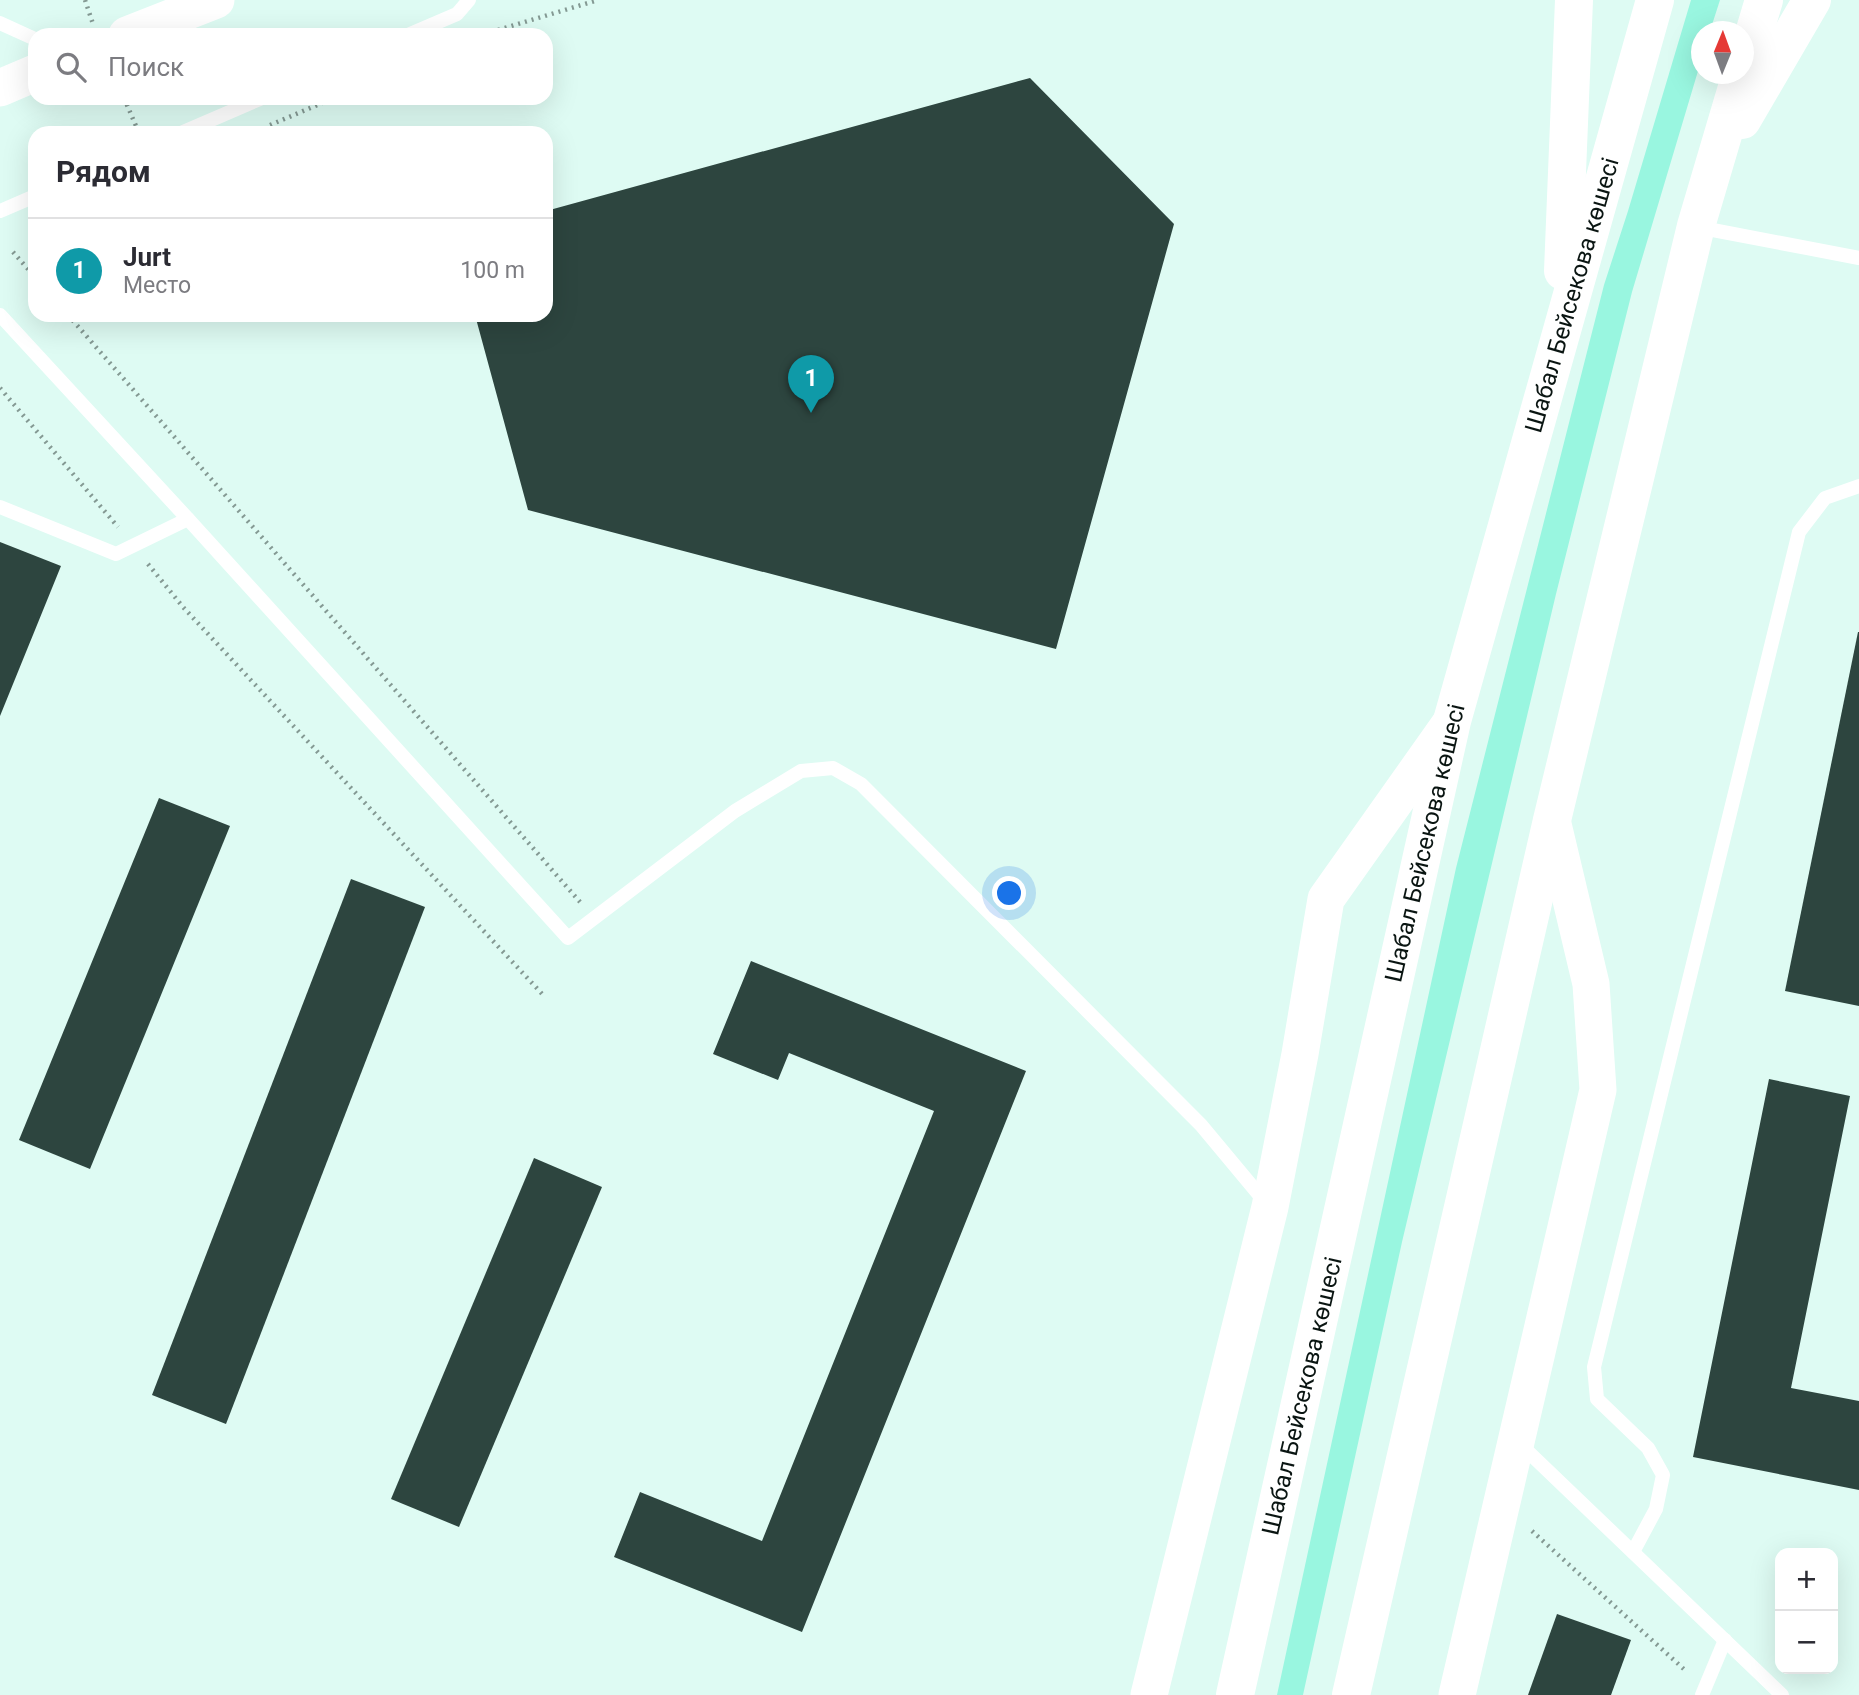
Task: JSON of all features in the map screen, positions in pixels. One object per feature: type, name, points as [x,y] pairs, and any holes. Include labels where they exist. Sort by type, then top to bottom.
[{"type":"main road","points":[[1561,336],[1574,0]]},
{"type":"main road","name":"Шабал Бейсекова көшесі","points":[[1235,1695],[1451,721],[1655,0]]},
{"type":"main road","points":[[1754,34],[1764,0]]},
{"type":"main road","points":[[1711,174],[1812,0]]},
{"type":"main road","points":[[1351,1695],[1552,820],[1696,226],[1738,84]]},
{"type":"street","points":[[145,28],[216,0]]},
{"type":"street","points":[[0,88],[28,76]]},
{"type":"street","points":[[1149,1695],[1270,1207],[1300,1054],[1326,899],[1451,721]]},
{"type":"street","points":[[1457,1695],[1598,1090],[1591,984],[1552,820]]},
{"type":"lane","points":[[424,28],[457,14],[469,0]]},
{"type":"lane","points":[[0,23],[28,36]]},
{"type":"lane","points":[[197,126],[246,105]]},
{"type":"lane","points":[[0,211],[28,199]]},
{"type":"lane","points":[[1696,226],[1859,258]]},
{"type":"lane","points":[[0,315],[568,939],[734,811],[801,771],[833,768],[861,784],[1201,1125],[1270,1207]]},
{"type":"lane","points":[[1633,1552],[1657,1509],[1663,1475],[1648,1448],[1597,1399],[1594,1367],[1799,532],[1825,498],[1859,485]]},
{"type":"lane","points":[[0,507],[116,554],[188,519]]},
{"type":"lane","points":[[1517,1441],[1782,1695]]},
{"type":"lane","points":[[1703,1692],[1725,1640]]},
{"type":"path","points":[[85,0],[95,28]]},
{"type":"path","points":[[508,28],[598,0]]},
{"type":"path","points":[[127,105],[136,126]]},
{"type":"path","points":[[266,126],[317,105]]},
{"type":"path","points":[[13,252],[28,269]]},
{"type":"path","points":[[74,322],[594,918]]},
{"type":"path","points":[[0,388],[134,545],[183,607],[545,997]]},
{"type":"path","points":[[1531,1530],[1703,1692]]},
{"type":"green space","points":[[1691,0],[1720,0],[1713,21],[1691,21],[1691,84],[1694,84],[1632,292],[1556,594],[1402,1242],[1303,1695],[1277,1695],[1456,868],[1604,285]]},
{"type":"building","points":[[1030,78],[1174,224],[1056,649],[528,510],[477,322],[553,322],[553,209]]},
{"type":"building","points":[[0,542],[61,566],[0,716]]},
{"type":"building","points":[[1859,632],[1859,1006],[1785,991]]},
{"type":"building","points":[[159,798],[230,826],[90,1169],[19,1140]]},
{"type":"building","points":[[351,879],[425,907],[226,1424],[152,1395]]},
{"type":"building","points":[[751,961],[1026,1071],[802,1632],[614,1557],[640,1492],[762,1541],[934,1111],[789,1053],[778,1080],[713,1054]]},
{"type":"building","points":[[1769,1079],[1850,1096],[1791,1388],[1859,1401],[1859,1490],[1693,1457]]},
{"type":"building","points":[[534,1158],[602,1187],[459,1527],[391,1499]]},
{"type":"building","points":[[1557,1614],[1631,1640],[1611,1695],[1528,1695]]},
{"type":"place","name":"Jurt","points":[[811,413]]}]
